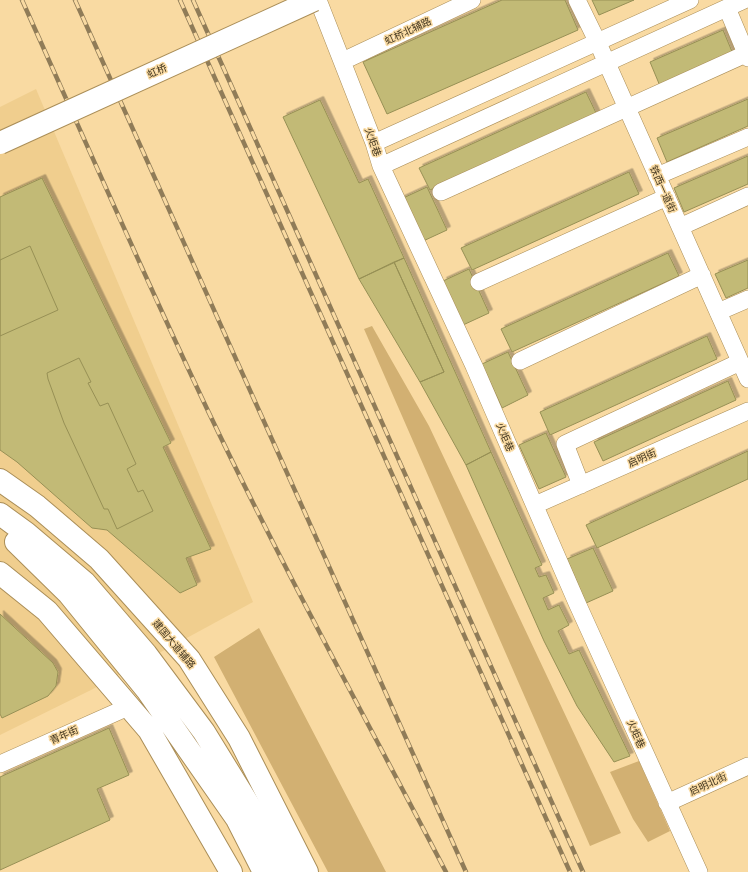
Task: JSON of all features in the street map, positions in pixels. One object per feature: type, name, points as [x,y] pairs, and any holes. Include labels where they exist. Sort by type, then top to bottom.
[{"type":"main road","name":"虹桥","points":[[0,143],[314,0]]},
{"type":"main road","name":"建国大道辅路","points":[[0,480],[37,506],[99,559],[189,659],[239,738],[306,872]]},
{"type":"main road","points":[[0,514],[26,533],[85,583],[146,654],[204,732],[252,810],[285,872]]},
{"type":"main road","points":[[0,527],[69,594],[147,690],[237,819],[264,872]]},
{"type":"main road","points":[[0,574],[47,611],[149,730],[231,872]]},
{"type":"main road","points":[[201,818],[215,872]]},
{"type":"street","name":"火炬巷","points":[[318,0],[343,61],[374,143],[381,166],[474,366],[577,603],[699,872]]},
{"type":"street","name":"虹桥北辅路","points":[[343,61],[472,0]]},
{"type":"street","name":"铁西一道街","points":[[577,0],[597,41],[748,379]]},
{"type":"street","points":[[374,143],[690,0]]},
{"type":"street","points":[[381,166],[744,0]]},
{"type":"street","points":[[441,192],[747,55],[727,8]]},
{"type":"street","points":[[657,176],[748,137]]},
{"type":"street","points":[[680,227],[748,196]]},
{"type":"street","points":[[479,282],[667,197]]},
{"type":"street","points":[[520,361],[702,275]]},
{"type":"street","points":[[718,312],[748,299]]},
{"type":"street","points":[[581,485],[565,444],[740,362]]},
{"type":"street","name":"启明街","points":[[535,505],[748,411]]},
{"type":"street","name":"青年街","points":[[0,764],[128,707]]},
{"type":"street","name":"启明北街","points":[[667,803],[748,766]]},
{"type":"shaded area","points":[[36,89],[253,602],[91,690],[0,735],[0,107]]},
{"type":"shaded area","points":[[372,326],[429,426],[621,833],[590,846],[364,329]]},
{"type":"shaded area","points":[[259,628],[386,872],[328,872],[214,657]]},
{"type":"shaded area","points":[[639,761],[670,831],[648,842],[633,819],[610,772]]},
{"type":"building","points":[[502,0],[565,0],[578,30],[387,114],[363,62]]},
{"type":"building","points":[[592,0],[634,0],[599,15]]},
{"type":"building","points":[[723,30],[733,54],[660,86],[650,62]]},
{"type":"building","points":[[586,92],[597,115],[430,190],[419,168]]},
{"type":"building","points":[[748,99],[748,126],[667,162],[657,138]]},
{"type":"building","points":[[320,100],[359,183],[368,179],[404,258],[359,279],[283,117]]},
{"type":"building","points":[[748,156],[748,184],[684,212],[674,188]]},
{"type":"building","points":[[629,172],[639,194],[472,270],[461,248]]},
{"type":"building","points":[[42,178],[171,443],[163,447],[211,549],[186,558],[197,585],[180,593],[107,530],[92,528],[17,462],[0,450],[0,197]]},
{"type":"building","points":[[427,187],[447,230],[421,242],[401,199]]},
{"type":"building","points":[[30,246],[58,310],[0,336],[0,260]]},
{"type":"building","points":[[668,253],[679,276],[512,352],[501,329]]},
{"type":"building","points":[[404,258],[491,452],[466,465],[420,382],[444,372],[394,262]]},
{"type":"building","points":[[748,260],[748,288],[726,298],[715,274]]},
{"type":"building","points":[[394,262],[444,372],[420,382],[359,279]]},
{"type":"building","points":[[469,269],[489,313],[463,325],[443,281]]},
{"type":"building","points":[[707,336],[717,359],[550,435],[540,412]]},
{"type":"building","points":[[508,352],[528,395],[502,408],[482,364]]},
{"type":"building","points":[[79,358],[91,382],[88,383],[100,406],[108,403],[136,464],[127,469],[138,492],[143,490],[153,511],[117,529],[108,509],[104,509],[64,423],[48,379],[47,373]]},
{"type":"building","points":[[728,381],[736,400],[603,461],[594,442]]},
{"type":"building","points":[[546,433],[566,477],[539,489],[519,445]]},
{"type":"building","points":[[748,451],[748,479],[597,548],[586,525]]},
{"type":"building","points":[[491,452],[542,565],[535,568],[539,577],[546,575],[554,593],[543,598],[548,610],[559,605],[569,625],[558,631],[569,654],[579,650],[630,756],[614,762],[577,706],[544,641],[466,465]]},
{"type":"building","points":[[593,548],[613,591],[586,603],[567,559]]},
{"type":"building","points":[[0,614],[53,663],[58,672],[56,686],[48,696],[2,718],[0,714]]},
{"type":"building","points":[[109,728],[129,775],[97,789],[110,820],[0,870],[0,777]]},
{"type":"railway","points":[[22,0],[161,310],[237,471],[295,586],[446,872]]},
{"type":"railway","points":[[75,0],[466,872]]},
{"type":"railway","points":[[180,0],[570,872]]},
{"type":"railway","points":[[193,0],[583,872]]}]
